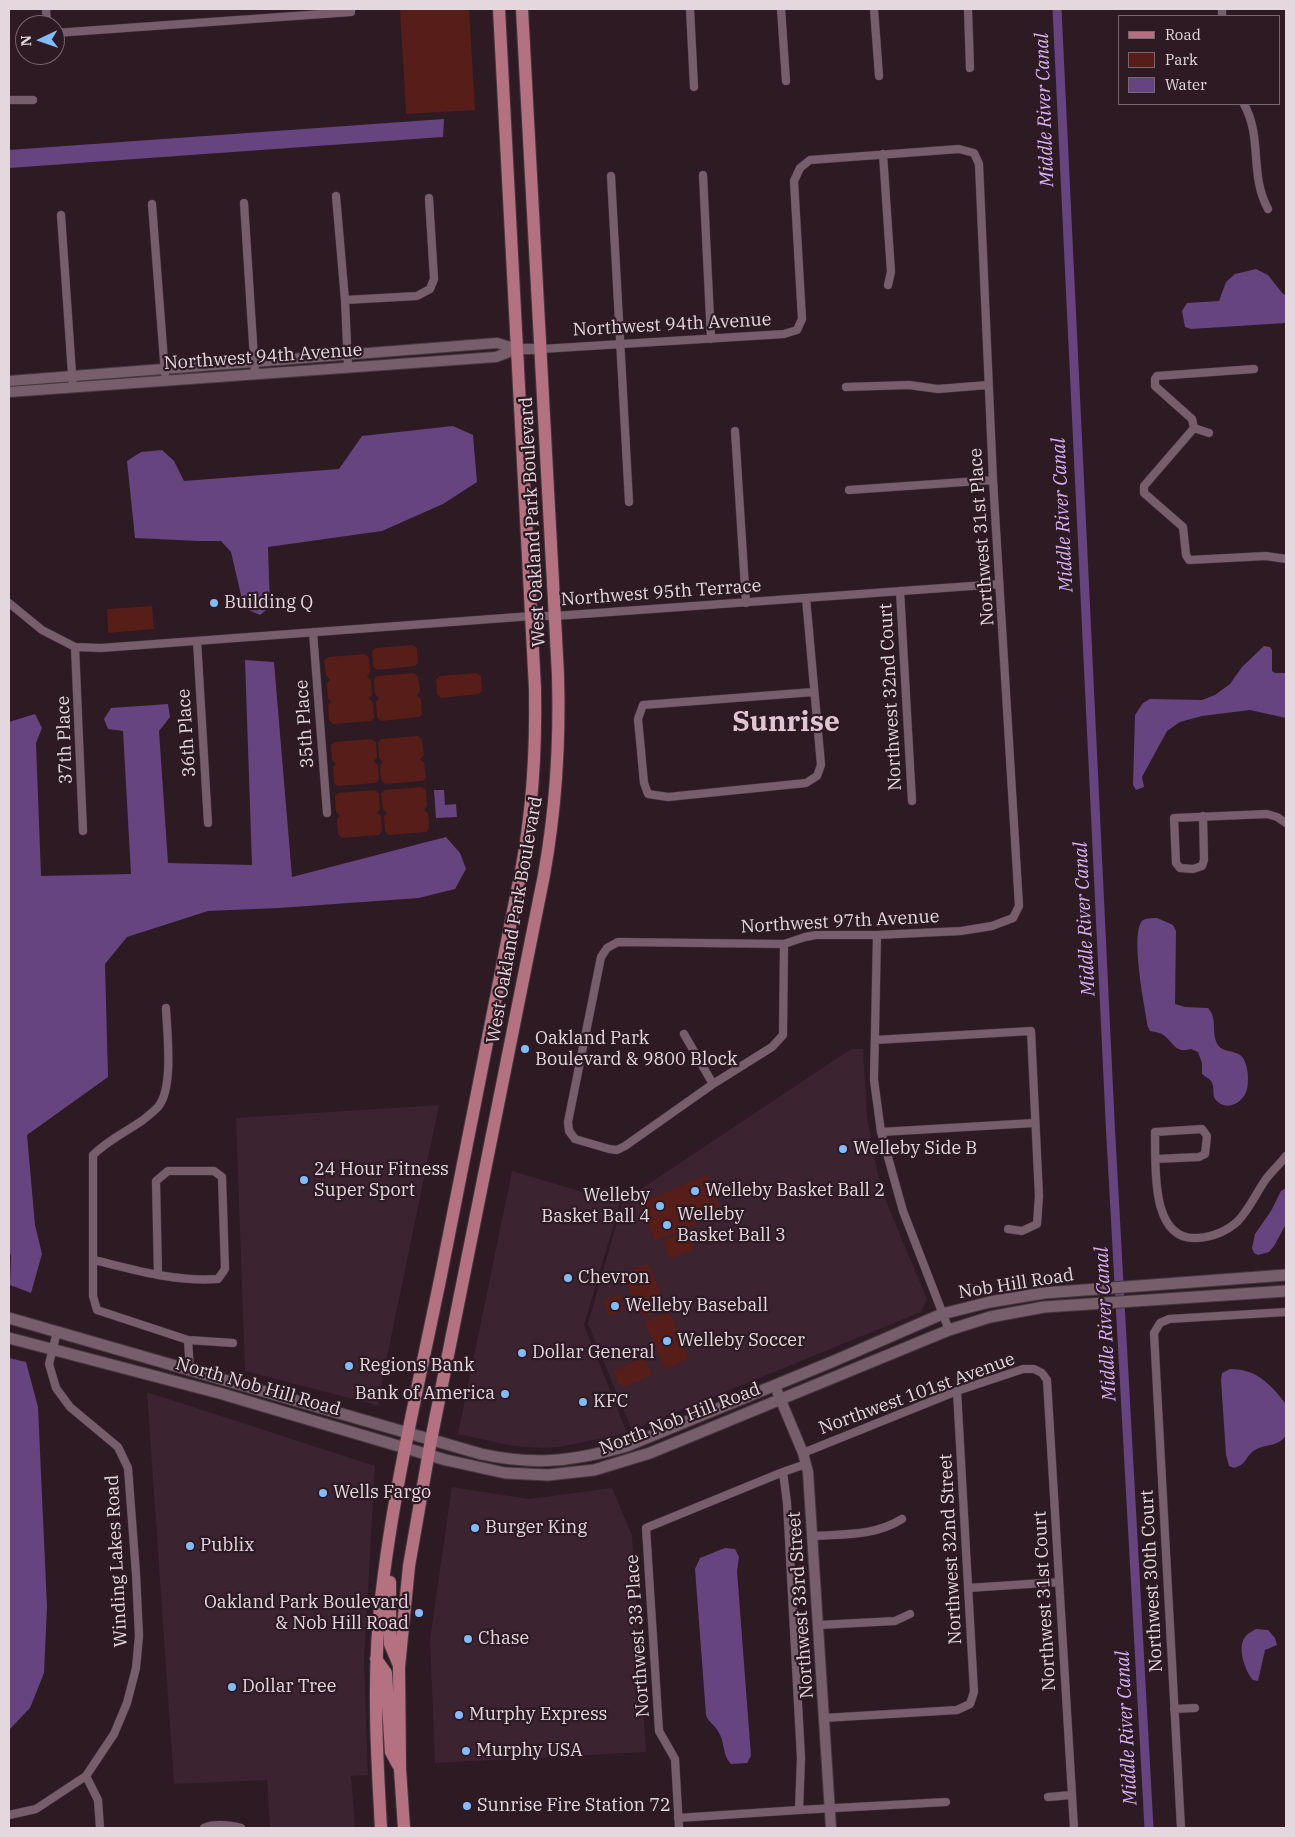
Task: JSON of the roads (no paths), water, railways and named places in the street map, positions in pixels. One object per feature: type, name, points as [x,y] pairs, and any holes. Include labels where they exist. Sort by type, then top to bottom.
[{"type":"main road","name":"West Oakland Park Boulevard","points":[[381,1828],[376,1730],[376,1660],[384,1571],[406,1448],[526,847],[534,776],[536,731],[532,616],[499,9]]},
{"type":"main road","name":"West Oakland Park Boulevard","points":[[404,1828],[400,1769],[399,1667],[408,1566],[428,1455],[532,939],[550,840],[559,747],[558,675],[522,9]]},
{"type":"main road","name":"Nob Hill Road","points":[[942,1314],[1018,1297],[1286,1275]]},
{"type":"main road","name":"Nob Hill Road","points":[[949,1330],[1020,1310],[1138,1300],[1286,1291]]},
{"type":"main road","name":"North Nob Hill Road","points":[[9,1318],[431,1440],[505,1459],[548,1461],[592,1456],[627,1446],[775,1386],[942,1314]]},
{"type":"main road","name":"North Nob Hill Road","points":[[9,1338],[211,1391],[446,1460],[505,1473],[548,1475],[594,1470],[650,1453],[949,1330]]},
{"type":"main road","points":[[384,1571],[390,1581],[390,1644],[399,1667]]},
{"type":"main road","points":[[376,1660],[386,1673],[391,1752],[400,1769]]},
{"type":"street","points":[[690,9],[694,87]]},
{"type":"street","points":[[781,9],[786,81]]},
{"type":"street","points":[[874,9],[879,76]]},
{"type":"street","points":[[968,9],[970,68]]},
{"type":"street","points":[[65,32],[351,10]]},
{"type":"street","points":[[9,100],[33,100]]},
{"type":"street","points":[[1245,105],[1252,119],[1254,129],[1258,184],[1261,196],[1268,209]]},
{"type":"street","name":"Northwest 31st Place","points":[[883,154],[959,149],[974,153],[979,164],[993,480],[1019,906],[1013,918]]},
{"type":"street","name":"Northwest 94th Avenue","points":[[9,381],[497,343],[517,349],[541,349],[784,334],[798,330],[802,319],[794,181],[800,168],[810,160],[883,154]]},
{"type":"street","points":[[883,154],[891,272],[888,285]]},
{"type":"street","points":[[703,175],[711,339]]},
{"type":"street","points":[[612,176],[628,502]]},
{"type":"street","points":[[336,196],[345,300],[348,367]]},
{"type":"street","points":[[345,300],[417,296],[430,289],[434,279],[429,198]]},
{"type":"street","points":[[244,203],[255,374]]},
{"type":"street","points":[[152,204],[165,380]]},
{"type":"street","points":[[61,214],[73,388]]},
{"type":"street","name":"Northwest 94th Avenue","points":[[9,392],[496,357],[517,349]]},
{"type":"street","points":[[1194,428],[1192,419],[1155,386],[1157,376],[1254,369]]},
{"type":"street","points":[[846,387],[909,385],[938,389],[988,385]]},
{"type":"street","points":[[1194,428],[1208,432]]},
{"type":"street","points":[[1194,428],[1144,486],[1144,493],[1183,527],[1186,555],[1189,560],[1266,556],[1286,559]]},
{"type":"street","points":[[735,432],[746,603]]},
{"type":"street","points":[[849,490],[993,480]]},
{"type":"street","name":"Northwest 95th Terrace","points":[[9,605],[42,630],[75,647],[101,648],[1000,584]]},
{"type":"street","name":"Northwest 32nd Court","points":[[900,591],[912,802]]},
{"type":"street","points":[[806,598],[821,765],[817,776],[806,783],[668,797],[648,794],[644,783],[638,719],[643,705],[814,692]]},
{"type":"street","name":"35th Place","points":[[313,632],[327,813]]},
{"type":"street","name":"36th Place","points":[[197,641],[208,823]]},
{"type":"street","name":"37th Place","points":[[75,647],[83,831]]},
{"type":"street","points":[[1203,816],[1204,860],[1202,866],[1193,869],[1180,868],[1176,863],[1174,818],[1203,816],[1267,814],[1277,817],[1286,823]]},
{"type":"street","name":"Northwest 97th Avenue","points":[[713,1084],[617,1150],[609,1150],[575,1139],[569,1131],[568,1122],[601,957],[607,948],[618,942],[784,944],[816,935],[877,935],[961,930],[992,926],[1013,918]]},
{"type":"street","points":[[877,935],[874,1080],[881,1132],[903,1211],[949,1330]]},
{"type":"street","points":[[684,1034],[713,1084],[772,1047],[782,1034],[784,944]]},
{"type":"street","points":[[166,1008],[168,1080],[159,1106],[144,1119],[103,1144],[93,1155],[93,1296],[96,1310],[188,1340],[234,1343]]},
{"type":"street","points":[[875,1040],[1031,1031],[1039,1196],[1037,1224],[1022,1231],[1008,1229]]},
{"type":"street","points":[[881,1132],[1034,1123]]},
{"type":"street","points":[[1156,1159],[1199,1157],[1205,1154],[1207,1136],[1202,1129],[1156,1132],[1156,1159],[1156,1187],[1161,1209],[1165,1219],[1175,1232],[1191,1238],[1210,1237],[1221,1233],[1238,1221],[1254,1201],[1266,1178],[1285,1160]]},
{"type":"street","points":[[94,1260],[158,1275],[178,1279],[218,1279],[225,1269],[222,1177],[214,1171],[168,1171],[156,1181],[158,1275]]},
{"type":"street","name":"Northwest 30th Court","points":[[1180,1828],[1154,1333],[1160,1324],[1169,1319],[1286,1312]]},
{"type":"street","name":"Winding Lakes Road","points":[[9,1815],[36,1809],[86,1776],[114,1734],[128,1703],[136,1668],[139,1636],[128,1468],[118,1447],[70,1407],[56,1388],[49,1364],[57,1332]]},
{"type":"street","points":[[188,1340],[190,1371]]},
{"type":"street","name":"Northwest 101st Avenue","points":[[803,1453],[957,1391],[1023,1369],[1042,1373]]},
{"type":"street","name":"Northwest 31st Court","points":[[1042,1373],[1047,1380],[1074,1828]]},
{"type":"street","name":"Northwest 33rd Street","points":[[775,1386],[806,1464],[813,1536],[831,1828]]},
{"type":"street","name":"Northwest 32nd Street","points":[[824,1718],[957,1710],[970,1704],[974,1692],[957,1391]]},
{"type":"street","points":[[783,1472],[806,1464]]},
{"type":"street","name":"Northwest 33rd Street","points":[[783,1472],[787,1503],[801,1758],[799,1810]]},
{"type":"street","name":"Northwest 33 Place","points":[[679,1828],[675,1760],[659,1731],[646,1528],[783,1472]]},
{"type":"street","points":[[813,1536],[873,1532],[891,1526],[902,1518]]},
{"type":"street","points":[[968,1588],[1059,1582]]},
{"type":"street","points":[[819,1625],[894,1621],[910,1614]]},
{"type":"street","points":[[1174,1709],[1195,1708]]},
{"type":"street","points":[[86,1776],[98,1800],[100,1828]]},
{"type":"street","points":[[1048,1797],[1072,1795]]},
{"type":"street","points":[[678,1818],[946,1802]]},
{"type":"street","points":[[204,1828],[219,1825],[240,1828]]},
{"type":"water","points":[[444,119],[443,137],[9,168],[9,150]]},
{"type":"water","points":[[1256,269],[1268,275],[1283,294],[1286,295],[1286,323],[1191,329],[1185,327],[1182,311],[1187,303],[1219,301],[1226,282],[1235,274]]},
{"type":"water","points":[[453,426],[473,435],[477,482],[443,504],[382,531],[268,547],[270,607],[260,615],[244,608],[231,552],[221,541],[135,538],[127,461],[141,452],[162,450],[174,461],[184,481],[339,469],[362,436]]},
{"type":"water","points":[[1264,646],[1270,647],[1272,650],[1272,671],[1275,673],[1286,673],[1286,718],[1250,710],[1202,716],[1180,722],[1167,731],[1142,777],[1144,787],[1136,790],[1133,785],[1135,715],[1143,703],[1150,699],[1202,700],[1215,695],[1230,684],[1242,667]]},
{"type":"water","points":[[245,660],[274,662],[292,877],[446,837],[460,853],[466,869],[455,889],[419,898],[208,911],[127,937],[105,964],[108,1077],[27,1135],[35,1225],[42,1254],[31,1293],[10,1285],[9,722],[35,714],[42,728],[36,743],[41,876],[131,874],[123,731],[108,729],[104,719],[111,708],[168,704],[170,717],[159,731],[168,863],[252,865]]},
{"type":"water","points":[[434,790],[444,790],[445,805],[456,804],[457,817],[436,818]]},
{"type":"water","points":[[1157,918],[1173,925],[1176,931],[1175,1004],[1185,1007],[1208,1008],[1211,1012],[1218,1046],[1243,1057],[1248,1075],[1247,1089],[1243,1098],[1236,1104],[1222,1105],[1216,1100],[1211,1081],[1202,1074],[1202,1063],[1198,1052],[1191,1049],[1179,1049],[1164,1036],[1150,1031],[1148,1027],[1139,973],[1137,941],[1142,921]]},
{"type":"water","points":[[1286,1188],[1286,1224],[1269,1252],[1258,1255],[1254,1253],[1252,1248],[1255,1234],[1271,1211],[1281,1191]]},
{"type":"water","points":[[9,1358],[26,1362],[38,1407],[47,1607],[44,1673],[30,1708],[9,1730]]},
{"type":"water","points":[[1230,1369],[1248,1372],[1262,1379],[1286,1404],[1286,1435],[1283,1439],[1280,1442],[1255,1450],[1242,1464],[1234,1468],[1229,1466],[1226,1455],[1221,1380],[1222,1373]]},
{"type":"water","points":[[725,1548],[735,1549],[739,1557],[737,1571],[751,1756],[747,1763],[731,1764],[726,1756],[720,1735],[706,1715],[695,1569],[700,1558]]},
{"type":"water","points":[[1256,1629],[1268,1630],[1275,1638],[1277,1645],[1265,1650],[1258,1681],[1253,1680],[1250,1676],[1242,1652],[1243,1640]]},
{"type":"waterway","name":"Middle River Canal","points":[[1057,9],[1077,464],[1149,1828]]},
{"type":"place","name":"Building Q","points":[[214,603]]},
{"type":"place","name":"Oakland Park Boulevard & 9800 Block","points":[[525,1049]]},
{"type":"place","name":"Welleby Side B","points":[[843,1149]]},
{"type":"place","name":"24 Hour Fitness Super Sport","points":[[304,1180]]},
{"type":"place","name":"Welleby Basket Ball 2","points":[[695,1191]]},
{"type":"place","name":"Welleby Basket Ball 4","points":[[660,1206]]},
{"type":"place","name":"Welleby Basket Ball 3","points":[[667,1225]]},
{"type":"place","name":"Chevron","points":[[568,1278]]},
{"type":"place","name":"Welleby Baseball","points":[[615,1306]]},
{"type":"place","name":"Welleby Soccer","points":[[667,1341]]},
{"type":"place","name":"Dollar General","points":[[522,1353]]},
{"type":"place","name":"Regions Bank","points":[[349,1366]]},
{"type":"place","name":"Bank of America","points":[[505,1394]]},
{"type":"place","name":"KFC","points":[[583,1402]]},
{"type":"place","name":"Wells Fargo","points":[[323,1493]]},
{"type":"place","name":"Burger King","points":[[475,1528]]},
{"type":"place","name":"Publix","points":[[190,1546]]},
{"type":"place","name":"Oakland Park Boulevard & Nob Hill Road","points":[[419,1613]]},
{"type":"place","name":"Chase","points":[[468,1639]]},
{"type":"place","name":"Dollar Tree","points":[[232,1687]]},
{"type":"place","name":"Murphy Express","points":[[459,1715]]},
{"type":"place","name":"Murphy USA","points":[[466,1751]]},
{"type":"place","name":"Sunrise Fire Station 72","points":[[467,1806]]},
{"type":"district","name":"Sunrise","points":[[786,723]]}]
